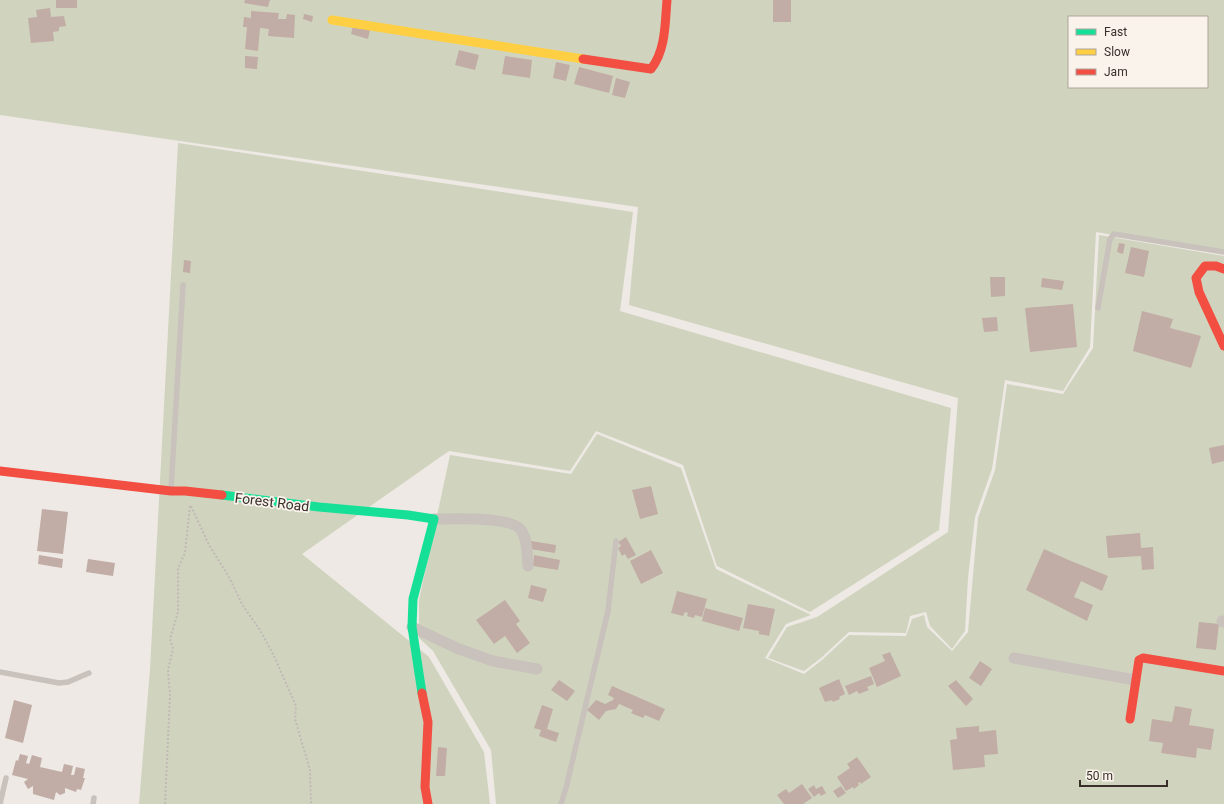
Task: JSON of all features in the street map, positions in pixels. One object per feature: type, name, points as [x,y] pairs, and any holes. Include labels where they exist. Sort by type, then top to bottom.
[{"type":"street","points":[[332,20],[651,69],[656,64],[660,54],[667,0]]},
{"type":"street","points":[[1224,268],[1205,266],[1196,278],[1200,292],[1224,346]]},
{"type":"street","name":"Forest Road","points":[[0,471],[171,491],[192,492],[319,508],[408,515],[434,519]]},
{"type":"street","points":[[428,804],[425,787],[428,722],[422,694],[412,627],[413,599],[434,519],[491,520],[517,525],[522,531],[526,542],[528,566]]},
{"type":"street","points":[[412,627],[493,661],[537,669]]},
{"type":"street","points":[[1014,658],[1135,680]]},
{"type":"street","points":[[1130,719],[1139,660],[1143,658],[1224,671]]},
{"type":"lane","points":[[1098,308],[1110,239],[1114,234],[1224,252]]},
{"type":"lane","points":[[171,491],[183,285]]},
{"type":"lane","points":[[561,804],[608,611],[616,541]]},
{"type":"lane","points":[[0,672],[59,684],[68,682],[89,673]]},
{"type":"lane","points":[[0,804],[6,778]]},
{"type":"path","points":[[165,804],[167,788],[167,746],[170,695],[168,670],[173,648],[170,640],[178,612],[178,568],[185,553],[187,525],[191,505],[209,545],[274,656],[296,706],[295,719],[310,770],[310,804]]},
{"type":"green space","points":[[0,0],[1224,0],[1224,254],[1096,232],[1090,347],[1063,391],[1005,380],[992,469],[975,517],[968,578],[965,631],[952,649],[930,626],[926,612],[910,616],[906,633],[849,632],[821,658],[804,671],[768,658],[787,627],[817,617],[948,532],[958,398],[629,305],[638,207],[0,115]]},
{"type":"green space","points":[[178,143],[633,212],[620,311],[951,408],[939,530],[810,612],[717,566],[683,465],[596,431],[570,471],[449,451],[302,554],[429,657],[484,752],[490,804],[139,804],[150,669]]},
{"type":"green space","points":[[1099,235],[1224,256],[1224,804],[496,804],[491,750],[433,651],[419,638],[419,600],[450,455],[571,474],[597,434],[681,468],[716,569],[811,615],[786,624],[765,658],[804,674],[822,660],[849,635],[906,636],[912,619],[924,615],[927,627],[952,651],[968,632],[978,518],[995,470],[1007,384],[1063,394],[1093,348]]},
{"type":"building","points":[[56,0],[77,0],[77,8],[56,8]]},
{"type":"building","points":[[245,0],[270,0],[268,7],[244,3]]},
{"type":"building","points":[[773,0],[791,0],[791,22],[773,22]]},
{"type":"building","points":[[50,8],[51,17],[64,16],[66,26],[59,27],[59,31],[53,32],[54,41],[31,43],[28,18],[37,17],[36,10]]},
{"type":"building","points":[[251,11],[279,13],[278,19],[286,19],[287,14],[295,15],[294,38],[268,36],[269,29],[260,28],[258,51],[245,49],[247,27],[243,27],[244,17],[251,18]]},
{"type":"building","points":[[304,14],[313,16],[312,22],[303,19]]},
{"type":"building","points":[[353,26],[370,30],[368,39],[351,34]]},
{"type":"building","points":[[459,50],[479,55],[475,70],[455,65]]},
{"type":"building","points":[[245,56],[258,57],[257,69],[245,68]]},
{"type":"building","points":[[505,56],[532,60],[530,78],[502,74]]},
{"type":"building","points":[[556,62],[570,65],[566,81],[553,78]]},
{"type":"building","points":[[579,67],[613,76],[609,93],[574,84]]},
{"type":"building","points":[[616,78],[630,82],[625,98],[612,95]]},
{"type":"building","points":[[1119,243],[1125,244],[1123,254],[1117,252]]},
{"type":"building","points":[[1131,247],[1149,251],[1144,277],[1125,273]]},
{"type":"building","points":[[184,260],[191,261],[190,273],[183,272]]},
{"type":"building","points":[[990,277],[1005,277],[1005,296],[991,297]]},
{"type":"building","points":[[1042,278],[1064,281],[1062,290],[1041,287]]},
{"type":"building","points":[[1073,304],[1077,347],[1030,352],[1025,308]]},
{"type":"building","points":[[1142,311],[1173,319],[1170,328],[1201,336],[1191,368],[1133,351]]},
{"type":"building","points":[[997,317],[998,331],[984,332],[982,318]]},
{"type":"building","points":[[1224,445],[1224,461],[1212,464],[1209,448]]},
{"type":"building","points":[[651,486],[658,514],[640,519],[632,490]]},
{"type":"building","points":[[42,509],[68,512],[63,554],[37,551]]},
{"type":"building","points":[[1140,533],[1141,548],[1153,547],[1154,569],[1142,570],[1141,556],[1108,558],[1106,536]]},
{"type":"building","points":[[626,537],[636,555],[628,559],[625,554],[622,556],[618,548],[621,546],[618,542]]},
{"type":"building","points":[[531,541],[556,545],[555,553],[530,549]]},
{"type":"building","points":[[1044,549],[1108,576],[1102,591],[1081,581],[1074,597],[1093,605],[1087,621],[1026,590]]},
{"type":"building","points":[[651,550],[663,573],[641,584],[630,561]]},
{"type":"building","points":[[39,555],[63,559],[62,568],[38,564]]},
{"type":"building","points":[[534,555],[560,560],[558,570],[533,566]]},
{"type":"building","points":[[88,559],[115,563],[113,576],[86,572]]},
{"type":"building","points":[[531,585],[547,589],[543,602],[528,598]]},
{"type":"building","points":[[677,591],[707,599],[702,617],[695,615],[694,618],[687,616],[688,613],[685,612],[683,616],[671,613]]},
{"type":"building","points":[[505,600],[520,621],[516,624],[530,643],[517,653],[505,636],[494,644],[476,620]]},
{"type":"building","points":[[748,604],[775,609],[769,636],[759,634],[759,631],[743,628]]},
{"type":"building","points":[[705,608],[743,618],[739,631],[702,621]]},
{"type":"building","points":[[1199,622],[1219,624],[1216,650],[1196,648]]},
{"type":"building","points":[[890,652],[901,676],[877,687],[869,668],[885,661],[882,655]]},
{"type":"building","points":[[980,661],[992,669],[981,686],[969,678]]},
{"type":"building","points":[[871,676],[874,684],[867,687],[869,690],[859,694],[857,691],[849,695],[845,686]]},
{"type":"building","points":[[839,679],[845,694],[839,697],[840,699],[833,702],[832,700],[825,702],[819,688]]},
{"type":"building","points":[[559,680],[575,691],[567,701],[551,690]]},
{"type":"building","points":[[956,680],[973,699],[966,706],[948,686]]},
{"type":"building","points":[[612,686],[665,709],[659,721],[645,715],[643,718],[631,713],[633,710],[619,704],[616,709],[606,711],[599,720],[587,710],[596,700],[605,704],[613,700],[614,698],[608,695]]},
{"type":"building","points":[[14,700],[32,705],[23,743],[5,738]]},
{"type":"building","points":[[542,705],[553,709],[547,729],[559,733],[556,742],[539,736],[541,730],[534,728]]},
{"type":"building","points":[[1175,706],[1192,709],[1189,725],[1214,729],[1211,750],[1197,748],[1196,758],[1161,753],[1163,743],[1149,741],[1152,719],[1172,722]]},
{"type":"building","points":[[979,726],[979,732],[996,730],[998,754],[984,755],[985,767],[953,770],[950,740],[957,739],[956,728]]},
{"type":"building","points":[[438,747],[447,748],[445,776],[436,776]]},
{"type":"building","points":[[20,754],[28,756],[26,763],[29,764],[32,755],[42,758],[40,767],[62,772],[64,764],[73,766],[71,775],[74,775],[76,767],[85,769],[83,778],[85,778],[81,790],[77,789],[76,792],[65,788],[65,793],[60,795],[56,792],[54,800],[33,794],[33,786],[28,789],[24,782],[28,779],[12,775],[16,760],[18,761]]},
{"type":"building","points":[[857,757],[871,777],[861,784],[860,782],[858,783],[859,785],[854,789],[853,787],[846,791],[837,777],[850,768],[847,764]]},
{"type":"building","points":[[802,784],[812,798],[803,804],[784,804],[777,795],[786,789],[789,793]]},
{"type":"building","points":[[814,785],[816,789],[822,786],[826,793],[821,796],[819,793],[814,797],[808,789]]},
{"type":"building","points":[[841,786],[846,793],[838,798],[833,791]]},
{"type":"traffic: fast","points":[[222,495],[434,519],[413,599],[412,627],[422,693]]},
{"type":"traffic: slow","points":[[332,20],[583,59]]},
{"type":"traffic: jam","points":[[583,59],[651,69],[656,62],[662,45],[667,0]]},
{"type":"traffic: jam","points":[[1224,269],[1216,266],[1205,266],[1196,278],[1199,292],[1224,346]]},
{"type":"traffic: jam","points":[[0,471],[171,491],[222,495]]},
{"type":"traffic: jam","points":[[1130,719],[1139,660],[1143,658],[1224,671]]},
{"type":"traffic: jam","points":[[422,693],[428,722],[425,787],[428,804]]}]
